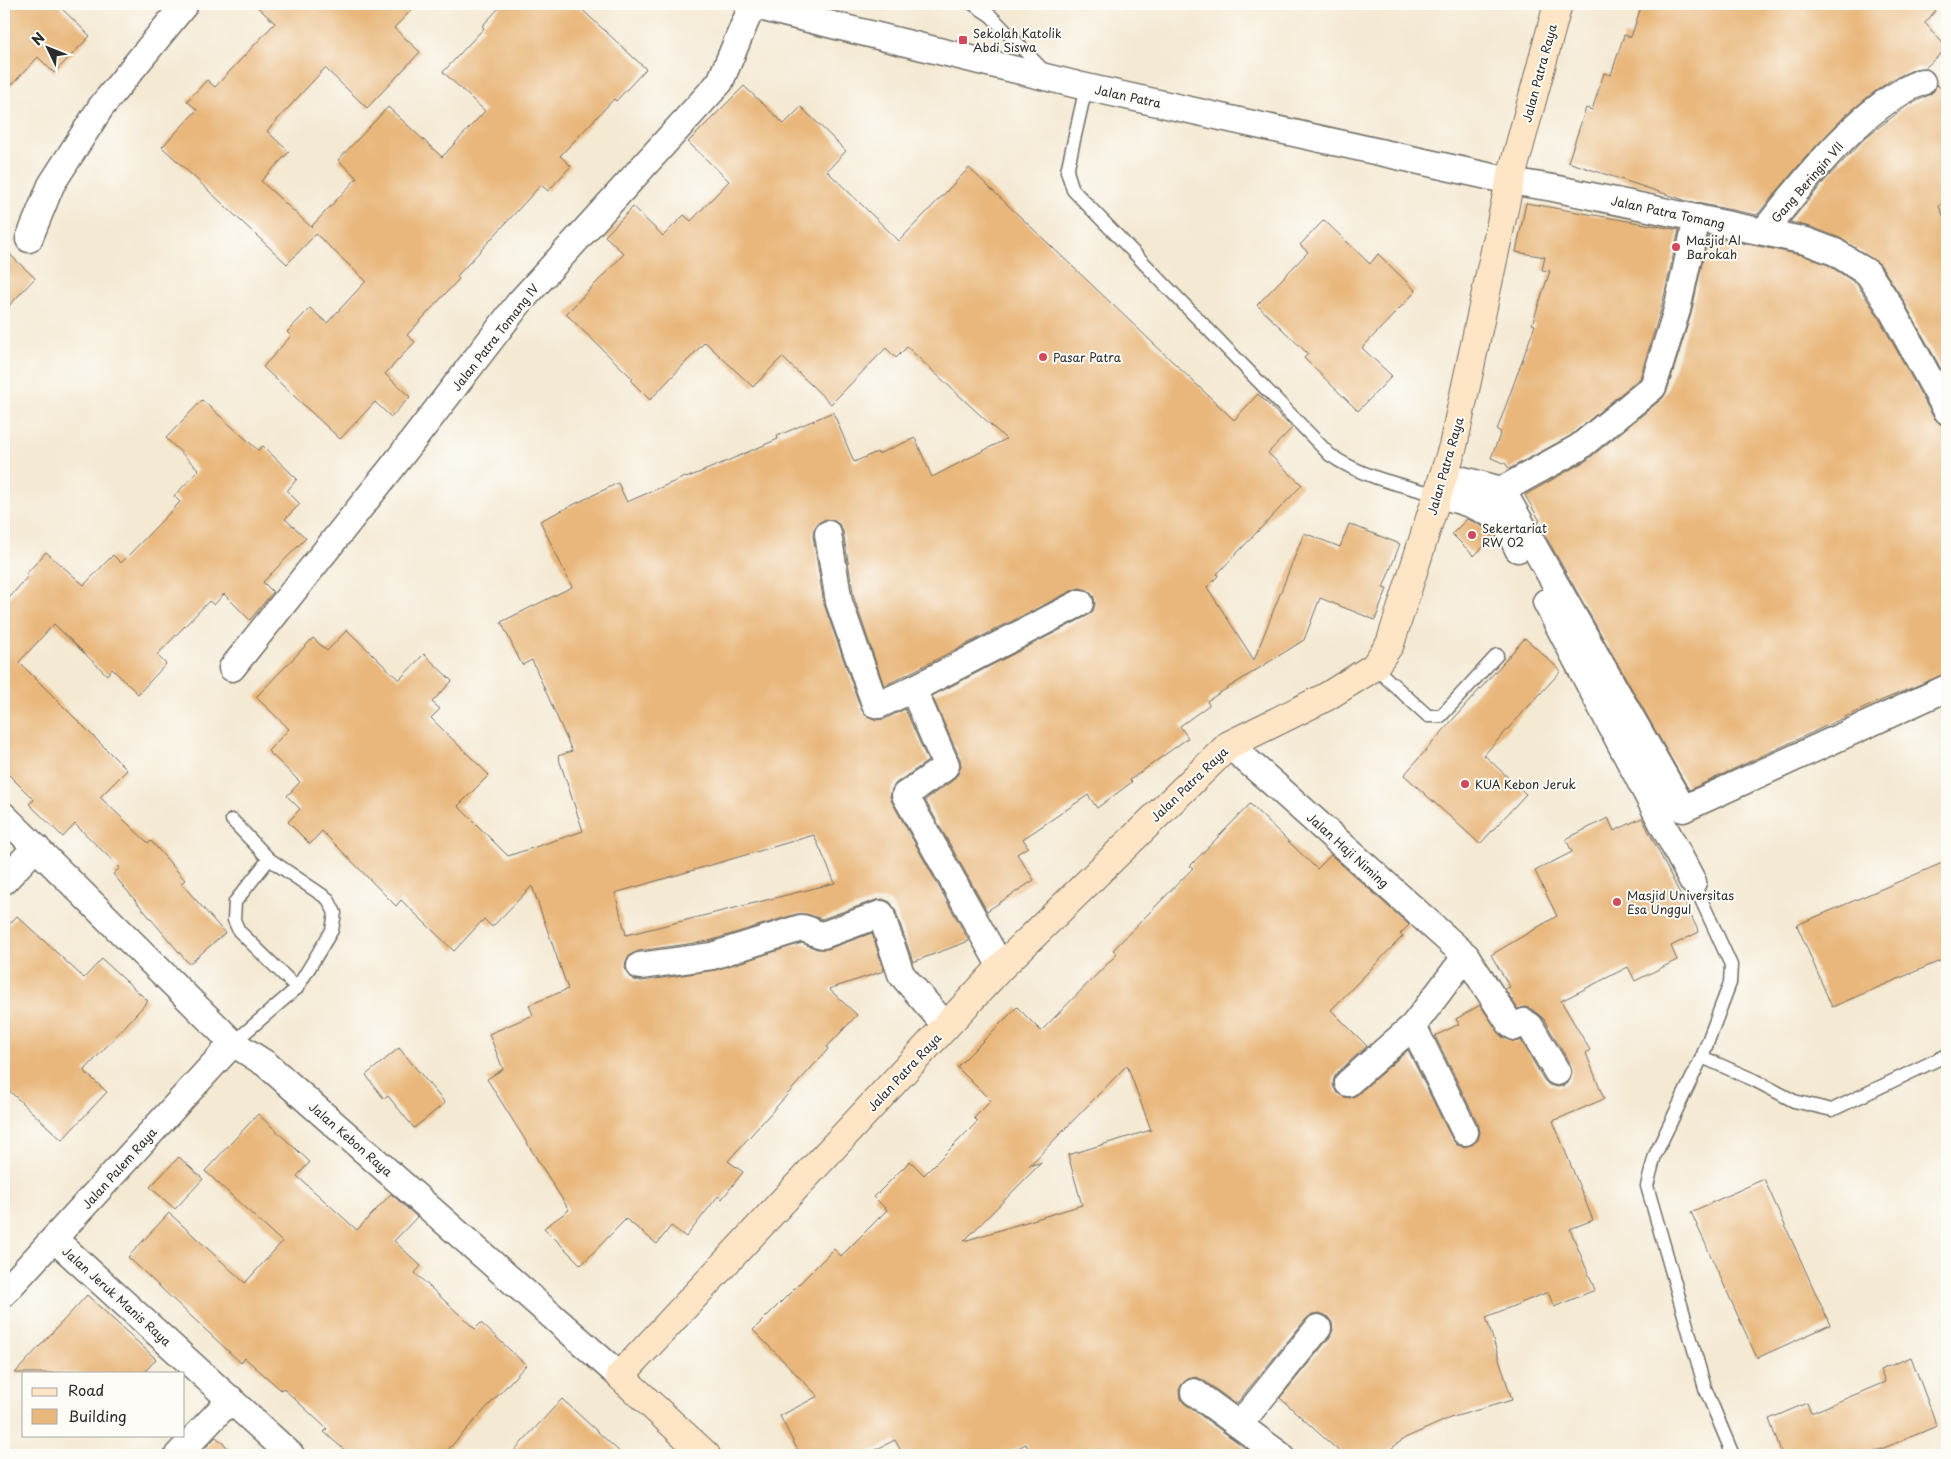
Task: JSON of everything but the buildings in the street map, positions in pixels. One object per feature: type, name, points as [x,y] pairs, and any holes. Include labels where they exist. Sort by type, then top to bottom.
[{"type":"street","points":[[29,239],[51,185],[101,107],[185,4]]},
{"type":"street","name":"Jalan Patra Raya","points":[[620,1376],[1001,967],[1235,750],[1374,667],[1390,644],[1453,446],[1510,181],[1558,4]]},
{"type":"street","name":"Jalan Patra","points":[[749,5],[792,9],[1086,87],[1510,181]]},
{"type":"street","name":"Jalan Patra Tomang IV","points":[[232,668],[394,466],[519,303],[720,82],[749,5]]},
{"type":"street","name":"Gang Beringin VII","points":[[1764,231],[1813,171],[1845,138],[1892,97],[1906,88],[1922,82]]},
{"type":"street","name":"Jalan Patra Tomang","points":[[1510,181],[1764,231],[1806,241],[1835,252],[1868,273],[1944,395]]},
{"type":"street","points":[[1441,485],[1502,490],[1578,448],[1653,387],[1677,310],[1697,218]]},
{"type":"street","points":[[1441,485],[1460,499],[1491,514],[1506,526],[1693,882]]},
{"type":"street","points":[[1502,490],[1683,809],[1947,688]]},
{"type":"street","points":[[828,534],[839,602],[875,704],[879,705],[913,689],[1080,603]]},
{"type":"street","points":[[913,689],[946,765],[943,770],[906,796],[1001,967]]},
{"type":"street","name":"Jalan Haji Niming","points":[[1235,750],[1466,956],[1510,1024],[1515,1027],[1524,1022],[1530,1026],[1557,1072]]},
{"type":"street","name":"Jalan Kebon Raya","points":[[4,816],[233,1043],[250,1052],[266,1064],[620,1376],[706,1455]]},
{"type":"street","points":[[4,881],[36,847]]},
{"type":"street","points":[[640,966],[712,956],[801,928],[823,935],[881,914],[901,974],[946,1026]]},
{"type":"street","points":[[1348,1083],[1412,1026],[1466,956]]},
{"type":"street","points":[[1412,1026],[1465,1132]]},
{"type":"street","name":"Jalan Palem Raya","points":[[4,1293],[233,1043]]},
{"type":"street","name":"Jalan Jeruk Manis Raya","points":[[54,1239],[291,1455]]},
{"type":"street","points":[[1239,1425],[1318,1328]]},
{"type":"street","points":[[1194,1392],[1280,1455]]},
{"type":"street","points":[[178,1455],[231,1399]]},
{"type":"lane","points":[[972,4],[991,16],[1051,78]]},
{"type":"lane","points":[[1086,87],[1067,172],[1073,190],[1330,455],[1348,467],[1395,484],[1441,485]]},
{"type":"lane","points":[[1374,667],[1428,716],[1435,717],[1440,716],[1497,655]]},
{"type":"lane","points":[[232,820],[269,859],[328,899],[335,913],[332,930],[296,988],[233,1043]]},
{"type":"lane","points":[[269,859],[235,902],[234,920],[239,931],[296,988]]},
{"type":"lane","points":[[1693,882],[1731,965],[1730,983],[1702,1057],[1655,1155],[1647,1186],[1705,1388],[1733,1455]]},
{"type":"lane","points":[[1702,1057],[1754,1080],[1794,1101],[1832,1110],[1947,1055]]},
{"type":"place","name":"Sekolah Katolik Abdi Siswa","points":[[963,40]]},
{"type":"place","name":"Masjid Al Barokah","points":[[1676,247]]},
{"type":"place","name":"Pasar Patra","points":[[1043,357]]},
{"type":"place","name":"Sekertariat RW 02","points":[[1472,535]]},
{"type":"place","name":"KUA Kebon Jeruk","points":[[1465,784]]},
{"type":"place","name":"Masjid Universitas Esa Unggul","points":[[1617,902]]}]
